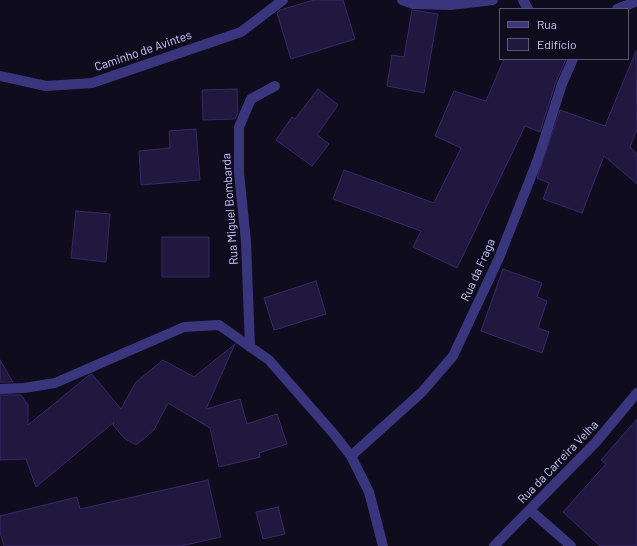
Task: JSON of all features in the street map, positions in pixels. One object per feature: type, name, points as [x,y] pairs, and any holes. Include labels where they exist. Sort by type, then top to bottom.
[{"type":"street","name":"Caminho de Avintes","points":[[0,76],[46,86],[92,83],[241,32],[283,0]]},
{"type":"street","points":[[402,0],[413,4],[452,5],[493,0]]},
{"type":"street","points":[[620,8],[637,1]]},
{"type":"street","name":"Rua da Fraga","points":[[351,456],[422,392],[453,356],[499,258],[538,158],[562,84],[573,60]]},
{"type":"street","name":"Rua Miguel Bombarda","points":[[250,347],[246,242],[239,173],[238,127],[250,99],[275,86]]},
{"type":"street","points":[[0,389],[24,388],[55,383],[184,327],[219,325],[268,360],[333,433],[351,456],[369,492],[383,546]]},
{"type":"street","name":"Rua da Carreira Velha","points":[[494,546],[596,442],[637,393]]},
{"type":"street","points":[[530,510],[571,546]]},
{"type":"building","points":[[314,0],[343,0],[355,39],[291,59],[277,13],[280,10]]},
{"type":"building","points":[[412,10],[438,14],[424,93],[387,86],[392,55],[404,57]]},
{"type":"building","points":[[636,51],[637,129],[630,147],[637,154],[637,184],[604,156],[582,213],[543,199],[549,183],[537,178],[560,110],[605,126]]},
{"type":"building","points":[[504,60],[566,60],[556,82],[540,132],[525,126],[457,268],[413,247],[421,231],[333,199],[344,170],[434,203],[461,148],[435,136],[454,91],[486,101]]},
{"type":"building","points":[[237,89],[238,112],[235,119],[203,120],[202,90]]},
{"type":"building","points":[[318,89],[338,105],[317,135],[329,144],[312,166],[276,140],[292,117],[295,119]]},
{"type":"building","points":[[196,129],[200,180],[141,185],[139,151],[170,148],[169,131]]},
{"type":"building","points":[[76,211],[110,214],[106,262],[71,258]]},
{"type":"building","points":[[162,237],[209,237],[209,277],[162,277]]},
{"type":"building","points":[[503,269],[542,283],[537,297],[547,301],[538,328],[549,332],[542,353],[481,331]]},
{"type":"building","points":[[316,281],[326,314],[274,330],[264,298]]},
{"type":"building","points":[[235,344],[206,409],[240,399],[247,424],[277,414],[287,444],[259,453],[260,457],[219,467],[210,428],[168,403],[154,430],[136,445],[124,438],[113,425],[114,422],[36,487],[26,459],[0,460],[0,395],[21,395],[28,405],[28,425],[92,374],[121,409],[136,382],[163,360],[194,377]]},
{"type":"building","points":[[0,360],[13,382],[0,382]]},
{"type":"building","points":[[637,419],[637,546],[600,546],[563,512],[606,464],[601,460]]},
{"type":"building","points":[[208,480],[221,537],[181,546],[4,546],[0,532],[0,516],[77,497],[80,509]]},
{"type":"building","points":[[278,507],[285,534],[263,539],[256,512]]}]
